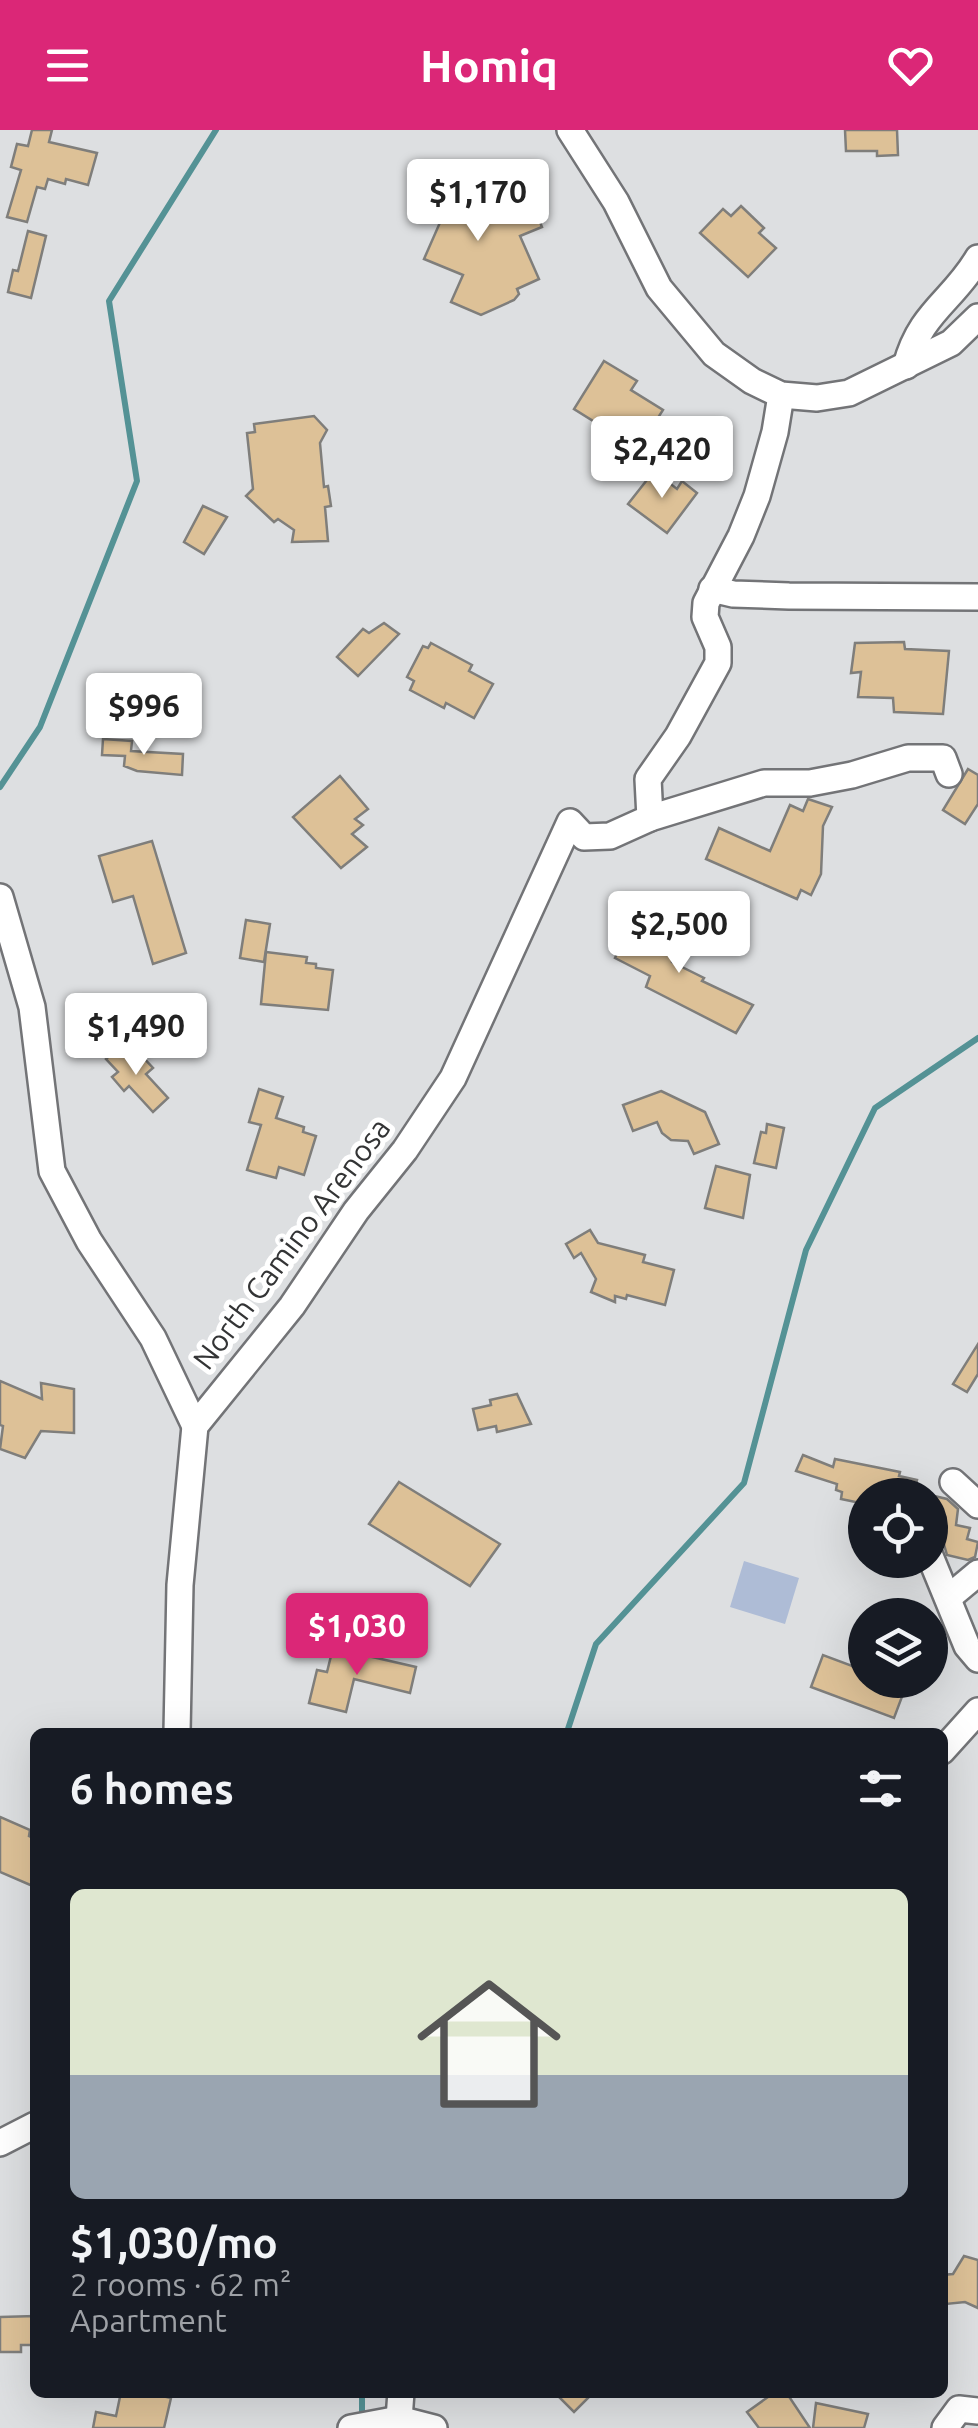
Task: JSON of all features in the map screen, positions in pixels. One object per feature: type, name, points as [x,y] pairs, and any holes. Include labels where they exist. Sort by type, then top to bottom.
[{"type":"street","points":[[570,130],[616,202],[658,288],[714,354],[752,381],[781,395],[817,398],[849,393],[951,343],[978,317]]},
{"type":"street","points":[[906,366],[911,345],[927,316],[969,274],[978,258]]},
{"type":"street","points":[[781,395],[756,496],[741,536],[712,589],[705,617],[718,647],[718,663],[678,736],[648,779],[650,818],[764,783],[810,783],[908,758],[943,758],[950,774]]},
{"type":"street","points":[[712,589],[732,594],[789,596],[978,596]]},
{"type":"street","name":"North Camino Arenosa","points":[[194,1426],[292,1306],[356,1210],[405,1150],[453,1078],[570,822],[584,837],[610,836],[650,818]]},
{"type":"street","points":[[0,897],[32,1006],[52,1171],[89,1240],[153,1338],[194,1426],[180,1584],[177,1728]]},
{"type":"street","points":[[954,1482],[978,1505]]},
{"type":"street","points":[[948,1598],[978,1573]]},
{"type":"street","points":[[939,1578],[967,1646],[978,1659]]},
{"type":"street","points":[[948,1744],[978,1711]]},
{"type":"street","points":[[0,2143],[30,2128]]},
{"type":"street","points":[[399,2419],[401,2398]]},
{"type":"street","points":[[945,2428],[959,2409],[978,2411]]},
{"type":"street","points":[[351,2428],[399,2419],[434,2428]]},
{"type":"shaded area","points":[[744,1561],[799,1578],[785,1624],[730,1607]]},
{"type":"building","points":[[32,130],[52,130],[49,142],[97,153],[88,185],[48,179],[45,189],[37,187],[27,222],[7,217],[21,170],[11,167],[17,144],[28,146]]},
{"type":"building","points":[[845,130],[897,130],[898,155],[846,151]]},
{"type":"building","points":[[453,176],[472,182],[478,203],[491,205],[503,218],[533,205],[542,227],[520,236],[539,279],[517,289],[519,294],[514,300],[481,315],[451,302],[463,275],[424,259],[442,218],[425,211],[429,202],[409,193],[414,179],[424,185],[435,177]]},
{"type":"building","points":[[741,206],[764,228],[759,233],[776,248],[748,277],[700,233],[723,209],[731,216]]},
{"type":"building","points":[[28,231],[46,236],[31,298],[8,292]]},
{"type":"building","points":[[604,361],[637,381],[631,390],[663,410],[638,449],[574,409]]},
{"type":"building","points":[[314,416],[327,430],[320,443],[324,487],[328,486],[331,506],[325,507],[328,541],[292,542],[294,530],[278,519],[274,522],[246,496],[253,489],[247,433],[255,432],[254,424]]},
{"type":"building","points":[[654,471],[677,489],[682,481],[697,493],[667,533],[628,504]]},
{"type":"building","points":[[203,506],[227,517],[204,554],[184,542]]},
{"type":"building","points":[[384,623],[399,634],[358,676],[337,657],[363,629],[369,633]]},
{"type":"building","points":[[904,642],[905,649],[949,651],[943,714],[894,712],[893,698],[858,697],[861,672],[851,673],[855,643]]},
{"type":"building","points":[[431,643],[472,665],[469,671],[493,684],[474,718],[410,690],[414,681],[407,677],[423,646],[428,648]]},
{"type":"building","points":[[103,739],[132,741],[131,751],[183,754],[182,775],[124,766],[125,756],[102,755]]},
{"type":"building","points":[[968,769],[978,775],[978,804],[965,824],[943,810]]},
{"type":"building","points":[[340,776],[368,809],[355,819],[363,825],[352,834],[367,847],[341,868],[293,817]]},
{"type":"building","points":[[808,799],[832,807],[823,826],[821,874],[811,895],[801,890],[797,899],[706,859],[719,828],[770,851],[790,805],[803,811]]},
{"type":"building","points":[[152,841],[186,953],[153,964],[133,896],[113,902],[99,856]]},
{"type":"building","points":[[246,920],[270,924],[264,962],[240,958]]},
{"type":"building","points":[[650,920],[673,923],[672,962],[753,1005],[736,1033],[646,987],[650,976],[615,958],[630,926],[644,931]]},
{"type":"building","points":[[266,952],[307,957],[306,963],[316,964],[316,968],[333,970],[328,1010],[261,1004]]},
{"type":"building","points":[[120,1046],[132,1060],[139,1053],[153,1068],[146,1074],[168,1098],[153,1112],[129,1086],[124,1091],[112,1077],[118,1072],[106,1059]]},
{"type":"building","points":[[259,1089],[283,1097],[276,1118],[304,1127],[303,1132],[316,1136],[304,1175],[279,1167],[276,1178],[247,1170],[261,1125],[249,1122]]},
{"type":"building","points":[[661,1091],[705,1112],[719,1144],[694,1154],[688,1141],[671,1140],[657,1122],[633,1131],[623,1105]]},
{"type":"building","points":[[767,1124],[784,1128],[776,1168],[754,1163],[761,1132],[766,1133]]},
{"type":"building","points":[[716,1166],[750,1175],[743,1218],[705,1208]]},
{"type":"building","points":[[590,1230],[598,1243],[645,1255],[643,1262],[674,1270],[665,1305],[627,1295],[626,1299],[615,1296],[615,1302],[591,1292],[596,1279],[581,1253],[574,1258],[566,1244]]},
{"type":"building","points":[[978,1344],[978,1374],[967,1392],[953,1384]]},
{"type":"building","points":[[0,1381],[42,1399],[41,1383],[74,1389],[74,1433],[41,1431],[25,1458],[0,1449]]},
{"type":"building","points":[[517,1394],[531,1424],[497,1432],[496,1426],[478,1430],[473,1409],[491,1405],[490,1400]]},
{"type":"building","points":[[803,1455],[833,1467],[835,1459],[900,1472],[899,1476],[908,1478],[848,1478],[848,1500],[841,1499],[837,1484],[796,1471]]},
{"type":"building","points":[[399,1482],[500,1544],[470,1586],[369,1524]]},
{"type":"building","points":[[948,1500],[958,1509],[956,1525],[970,1528],[967,1539],[978,1542],[975,1557],[968,1560],[948,1555]]},
{"type":"building","points":[[333,1648],[416,1667],[410,1693],[354,1679],[346,1712],[309,1703],[317,1670],[327,1672]]},
{"type":"building","points":[[823,1655],[848,1664],[848,1698],[902,1698],[894,1718],[811,1687]]},
{"type":"building","points":[[0,1817],[30,1830],[30,1885],[0,1872]]},
{"type":"building","points":[[964,2256],[978,2260],[978,2308],[965,2302],[948,2304],[948,2274],[953,2274]]},
{"type":"building","points":[[30,2316],[30,2345],[21,2345],[21,2352],[0,2352],[0,2317]]},
{"type":"building","points":[[120,2398],[171,2398],[164,2428],[93,2428],[96,2412],[116,2416]]},
{"type":"building","points":[[560,2398],[588,2398],[574,2412]]},
{"type":"building","points":[[767,2398],[790,2398],[810,2428],[759,2428],[747,2412]]},
{"type":"building","points":[[816,2403],[868,2414],[864,2428],[813,2428]]},
{"type":"waterway","points":[[0,787],[40,727],[137,481],[109,301],[216,130]]},
{"type":"waterway","points":[[568,1728],[596,1644],[744,1483],[806,1250],[875,1108],[978,1038]]},
{"type":"waterway","points":[[362,2398],[362,2421]]}]
